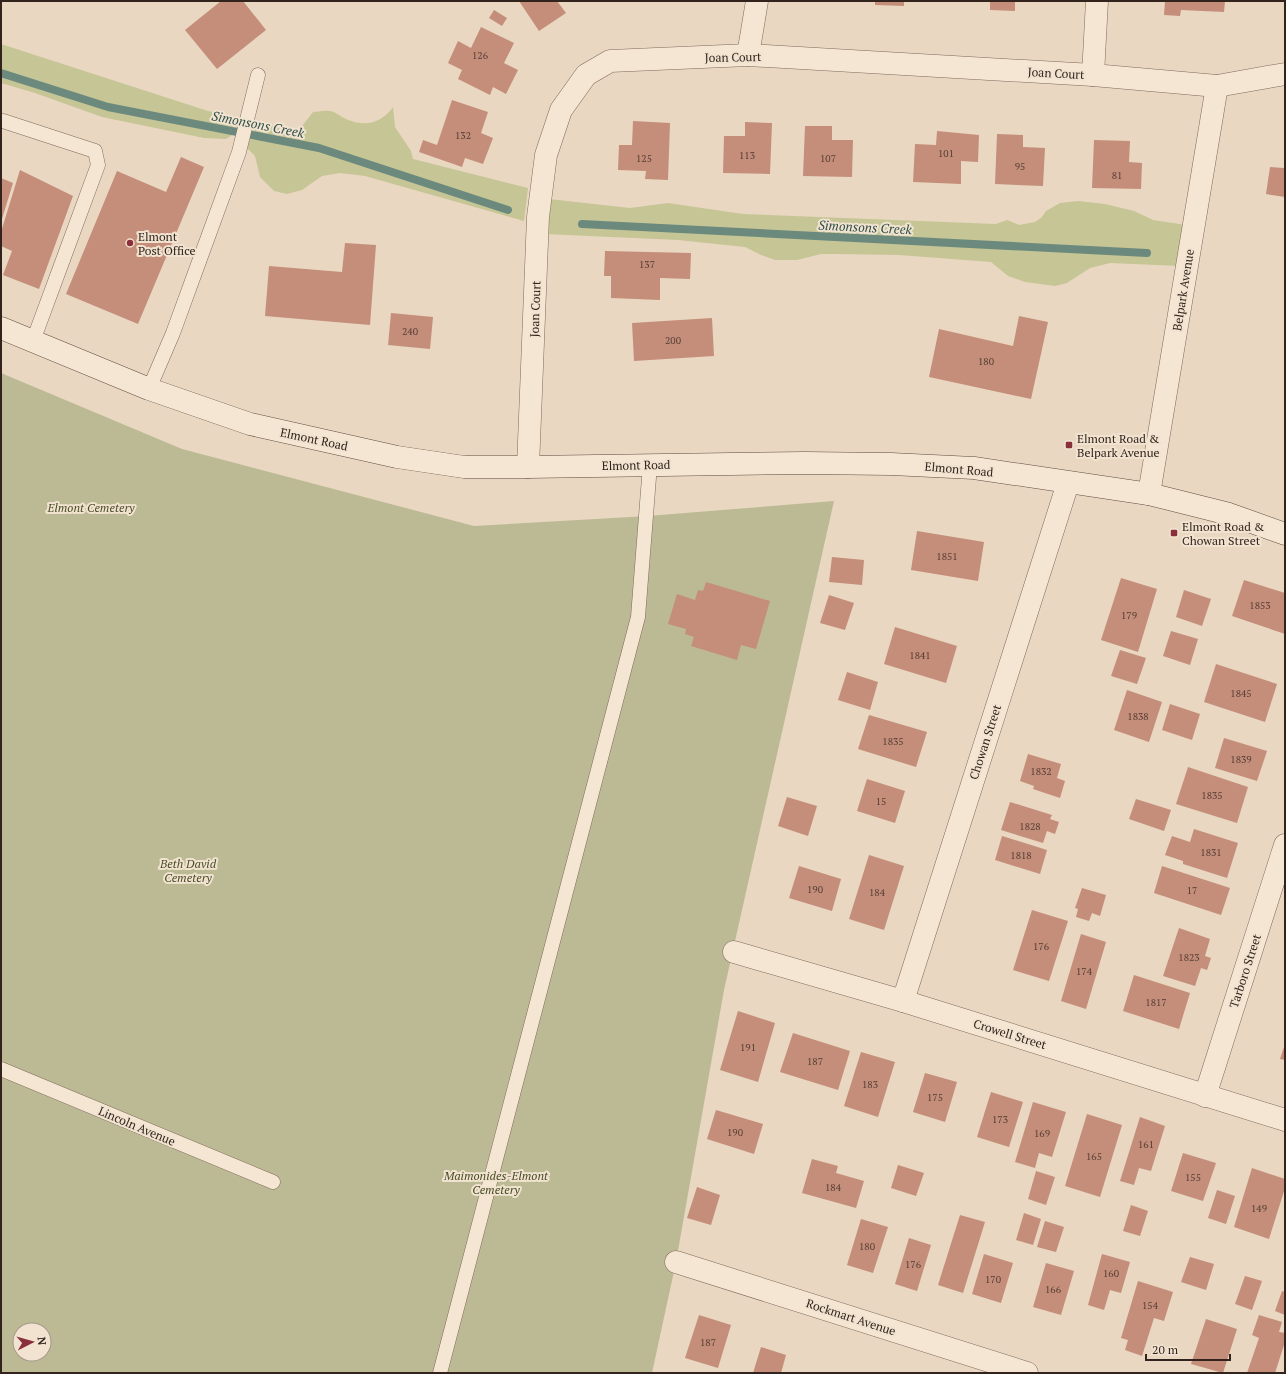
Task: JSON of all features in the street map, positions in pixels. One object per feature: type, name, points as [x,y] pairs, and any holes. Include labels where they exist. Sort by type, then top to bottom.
[{"type":"street","points":[[748,55],[757,1]]},
{"type":"street","points":[[1093,75],[1097,1]]},
{"type":"street","name":"Joan Court","points":[[528,467],[538,217],[546,155],[561,110],[586,75],[610,61],[748,55],[1093,75],[1217,86],[1285,74]]},
{"type":"street","name":"Belpark Avenue","points":[[1150,494],[1217,86]]},
{"type":"street","name":"Elmont Road","points":[[1,328],[149,389],[250,424],[397,457],[464,467],[806,463],[892,464],[974,468],[1150,494],[1230,514],[1285,534]]},
{"type":"street","name":"Chowan Street","points":[[903,1001],[1068,483]]},
{"type":"street","name":"Tarboro Street","points":[[1205,1096],[1285,845]]},
{"type":"street","name":"Crowell Street","points":[[734,952],[903,1001],[1285,1120]]},
{"type":"street","name":"Rockmart Avenue","points":[[676,1262],[1027,1373]]},
{"type":"lane","points":[[149,389],[173,333],[239,152],[258,74]]},
{"type":"lane","points":[[3,121],[95,151],[98,165],[33,341]]},
{"type":"lane","points":[[440,1373],[638,617],[650,465]]},
{"type":"lane","name":"Lincoln Avenue","points":[[1,1069],[273,1182]]},
{"type":"shaded area","points":[[1,44],[208,111],[228,115],[240,123],[243,128],[226,139],[204,138],[102,117],[35,93],[1,83]]},
{"type":"shaded area","points":[[393,107],[395,127],[411,151],[413,159],[528,188],[524,221],[365,176],[340,173],[322,176],[302,190],[287,194],[274,191],[260,177],[255,156],[245,146],[244,139],[260,125],[266,124],[277,127],[289,137],[299,130],[313,112],[331,111],[346,119],[359,123],[366,123],[378,120],[388,113]]},
{"type":"shaded area","points":[[549,199],[630,208],[668,203],[743,214],[996,224],[1007,220],[1019,225],[1035,222],[1042,217],[1046,211],[1060,203],[1078,201],[1105,204],[1134,211],[1153,220],[1186,225],[1180,266],[1110,263],[1090,268],[1067,283],[1055,286],[1025,282],[1008,276],[991,262],[899,255],[837,254],[821,254],[797,260],[775,260],[745,247],[678,240],[545,234]]},
{"type":"green space","points":[[1,373],[182,449],[474,526],[648,516],[834,501],[724,990],[676,1262],[652,1373],[1,1373]]},
{"type":"building","points":[[221,1],[243,1],[266,30],[217,69],[185,30]]},
{"type":"building","points":[[519,1],[557,1],[566,13],[539,31]]},
{"type":"building","points":[[875,1],[904,1],[904,6],[875,5]]},
{"type":"building","points":[[990,1],[1015,1],[1015,11],[990,10]]},
{"type":"building","points":[[1165,1],[1225,1],[1224,12],[1181,10],[1180,16],[1164,15]]},
{"type":"building","points":[[494,10],[507,18],[502,26],[489,18]]},
{"type":"building","points":[[481,27],[514,43],[504,63],[518,70],[506,94],[493,87],[490,95],[458,79],[462,70],[448,63],[458,41],[471,48]]},
{"type":"building","points":[[452,100],[488,112],[481,133],[493,138],[483,164],[465,158],[462,167],[419,152],[423,140],[437,145]]},
{"type":"building","points":[[633,121],[670,123],[668,180],[645,179],[646,171],[618,170],[619,145],[632,145]]},
{"type":"building","points":[[745,122],[772,123],[770,174],[723,173],[724,136],[745,136]]},
{"type":"building","points":[[805,126],[832,126],[832,140],[853,140],[852,177],[803,176]]},
{"type":"building","points":[[937,131],[979,135],[978,162],[961,161],[961,184],[913,182],[915,144],[936,145]]},
{"type":"building","points":[[997,134],[1023,135],[1023,147],[1045,148],[1043,186],[995,184]]},
{"type":"building","points":[[1094,140],[1130,141],[1129,162],[1142,163],[1141,189],[1092,188]]},
{"type":"building","name":"Elmont Post Office","points":[[181,157],[204,167],[138,324],[66,294],[117,171],[166,192]]},
{"type":"building","points":[[1284,165],[1285,197],[1266,194],[1270,167],[1284,168]]},
{"type":"building","points":[[20,170],[73,196],[39,289],[3,275],[12,251],[1,246],[1,232]]},
{"type":"building","points":[[1,178],[13,183],[1,222]]},
{"type":"building","points":[[345,243],[376,245],[370,325],[265,316],[269,266],[342,272]]},
{"type":"building","points":[[605,251],[691,253],[690,279],[660,278],[660,300],[611,298],[611,276],[604,276]]},
{"type":"building","points":[[391,313],[433,317],[430,349],[388,345]]},
{"type":"building","points":[[1019,316],[1048,322],[1031,399],[929,377],[939,329],[1013,346]]},
{"type":"building","points":[[712,318],[714,356],[634,361],[632,323]]},
{"type":"building","points":[[917,531],[984,542],[978,581],[911,570]]},
{"type":"building","points":[[832,557],[864,560],[862,585],[829,582]]},
{"type":"building","points":[[1121,578],[1157,589],[1138,652],[1101,640]]},
{"type":"building","points":[[1244,580],[1285,593],[1285,634],[1232,616]]},
{"type":"building","points":[[706,582],[770,601],[756,649],[741,645],[737,660],[691,646],[694,637],[685,634],[686,629],[668,624],[677,594],[695,600],[698,590],[703,591]]},
{"type":"building","points":[[1184,590],[1211,599],[1202,626],[1176,617]]},
{"type":"building","points":[[829,595],[854,603],[845,630],[820,623]]},
{"type":"building","points":[[895,627],[957,646],[946,683],[884,664]]},
{"type":"building","points":[[1171,631],[1198,639],[1190,665],[1163,656]]},
{"type":"building","points":[[1120,650],[1146,658],[1137,684],[1111,676]]},
{"type":"building","points":[[1216,664],[1277,684],[1265,722],[1204,702]]},
{"type":"building","points":[[847,672],[878,682],[870,710],[838,700]]},
{"type":"building","points":[[1127,690],[1162,702],[1149,742],[1114,730]]},
{"type":"building","points":[[1170,704],[1200,714],[1192,740],[1162,730]]},
{"type":"building","points":[[869,715],[927,732],[916,767],[858,749]]},
{"type":"building","points":[[1224,738],[1267,751],[1257,781],[1215,768]]},
{"type":"building","points":[[1028,754],[1061,764],[1057,778],[1065,781],[1060,798],[1033,789],[1034,786],[1020,781]]},
{"type":"building","points":[[1188,767],[1248,787],[1237,823],[1176,804]]},
{"type":"building","points":[[867,779],[905,791],[895,823],[857,811]]},
{"type":"building","points":[[787,797],[817,806],[808,836],[778,826]]},
{"type":"building","points":[[1136,799],[1171,810],[1164,831],[1129,819]]},
{"type":"building","points":[[1010,802],[1052,815],[1050,819],[1059,822],[1055,834],[1047,831],[1043,843],[1001,830]]},
{"type":"building","points":[[1194,829],[1238,843],[1227,878],[1183,864],[1183,861],[1165,855],[1172,836],[1190,842]]},
{"type":"building","points":[[1002,836],[1047,850],[1040,874],[995,860]]},
{"type":"building","points":[[869,855],[904,866],[884,930],[849,919]]},
{"type":"building","points":[[799,866],[841,879],[832,911],[789,898]]},
{"type":"building","points":[[1162,866],[1230,888],[1221,915],[1154,893]]},
{"type":"building","points":[[1082,888],[1106,895],[1100,916],[1092,913],[1089,921],[1076,917],[1078,909],[1075,908]]},
{"type":"building","points":[[1032,910],[1068,921],[1049,981],[1013,970]]},
{"type":"building","points":[[1179,928],[1210,939],[1205,956],[1211,958],[1207,970],[1201,968],[1195,986],[1163,976]]},
{"type":"building","points":[[1081,934],[1106,942],[1086,1009],[1061,1001]]},
{"type":"building","points":[[1134,975],[1190,993],[1179,1029],[1123,1011]]},
{"type":"building","points":[[738,1011],[775,1023],[758,1082],[720,1070]]},
{"type":"building","points":[[793,1033],[850,1051],[838,1090],[780,1072]]},
{"type":"building","points":[[1285,1044],[1285,1060],[1280,1059]]},
{"type":"building","points":[[861,1052],[895,1062],[878,1117],[844,1106]]},
{"type":"building","points":[[925,1073],[957,1082],[945,1122],[913,1112]]},
{"type":"building","points":[[991,1092],[1023,1102],[1009,1147],[977,1137]]},
{"type":"building","points":[[1033,1102],[1066,1112],[1052,1157],[1039,1153],[1035,1168],[1015,1162]]},
{"type":"building","points":[[716,1110],[763,1124],[754,1154],[707,1139]]},
{"type":"building","points":[[1087,1114],[1122,1125],[1100,1197],[1065,1186]]},
{"type":"building","points":[[1140,1117],[1165,1126],[1151,1171],[1139,1168],[1134,1185],[1120,1181]]},
{"type":"building","points":[[1183,1153],[1216,1163],[1203,1201],[1171,1191]]},
{"type":"building","points":[[812,1159],[838,1166],[836,1173],[864,1181],[856,1208],[802,1193]]},
{"type":"building","points":[[898,1165],[924,1173],[916,1196],[891,1188]]},
{"type":"building","points":[[1252,1168],[1285,1179],[1285,1188],[1269,1239],[1234,1227]]},
{"type":"building","points":[[1036,1171],[1055,1177],[1046,1205],[1028,1199]]},
{"type":"building","points":[[697,1187],[720,1195],[711,1225],[687,1218]]},
{"type":"building","points":[[1217,1190],[1235,1196],[1226,1224],[1208,1218]]},
{"type":"building","points":[[1131,1205],[1148,1211],[1140,1236],[1123,1231]]},
{"type":"building","points":[[1024,1213],[1041,1219],[1033,1245],[1016,1240]]},
{"type":"building","points":[[960,1215],[985,1222],[963,1293],[938,1285]]},
{"type":"building","points":[[861,1219],[888,1227],[873,1273],[847,1265]]},
{"type":"building","points":[[1045,1221],[1064,1227],[1056,1252],[1037,1247]]},
{"type":"building","points":[[909,1238],[931,1245],[917,1291],[895,1284]]},
{"type":"building","points":[[984,1254],[1013,1263],[1001,1303],[972,1294]]},
{"type":"building","points":[[1102,1254],[1130,1262],[1121,1293],[1110,1290],[1104,1310],[1088,1305]]},
{"type":"building","points":[[1190,1257],[1214,1264],[1206,1290],[1181,1282]]},
{"type":"building","points":[[1046,1263],[1074,1271],[1061,1315],[1033,1307]]},
{"type":"building","points":[[1245,1276],[1262,1281],[1252,1310],[1235,1304]]},
{"type":"building","points":[[1138,1281],[1173,1292],[1164,1321],[1154,1318],[1142,1356],[1125,1350],[1128,1340],[1121,1338]]},
{"type":"building","points":[[1282,1291],[1285,1292],[1285,1315],[1275,1311]]},
{"type":"building","points":[[699,1315],[731,1325],[718,1368],[685,1358]]},
{"type":"building","points":[[1259,1315],[1282,1322],[1279,1332],[1285,1333],[1285,1342],[1275,1373],[1247,1373],[1259,1338],[1252,1335]]},
{"type":"building","points":[[1206,1319],[1237,1329],[1223,1373],[1191,1364]]},
{"type":"building","points":[[761,1347],[786,1355],[781,1373],[753,1373]]},
{"type":"waterway","name":"Simonsons Creek","points":[[1,73],[108,107],[319,148],[508,210]]},
{"type":"waterway","name":"Simonsons Creek","points":[[582,224],[1147,253]]},
{"type":"place","name":"Elmont Post Office","points":[[130,243]]},
{"type":"place","name":"Elmont Road & Belpark Avenue","points":[[1069,445]]},
{"type":"place","name":"Elmont Road & Chowan Street","points":[[1174,533]]},
{"type":"park label","name":"Elmont Cemetery","points":[[91,507]]},
{"type":"park label","name":"Beth David Cemetery","points":[[188,870]]},
{"type":"park label","name":"Maimonides-Elmont Cemetery","points":[[496,1182]]}]
